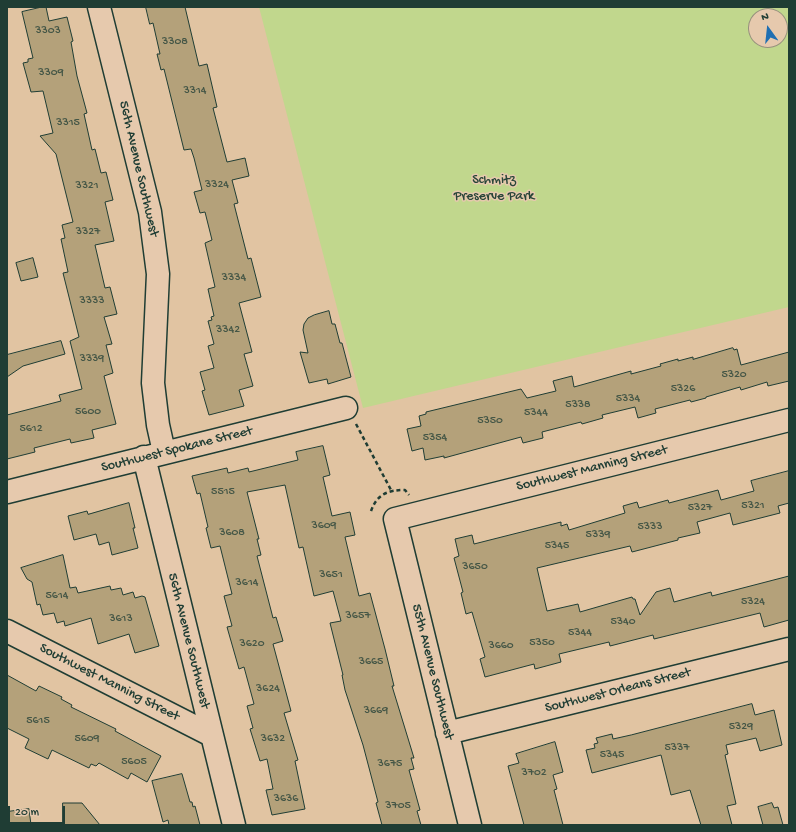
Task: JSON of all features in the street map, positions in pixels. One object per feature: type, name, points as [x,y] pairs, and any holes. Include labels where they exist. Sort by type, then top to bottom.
[{"type":"street","name":"56th Avenue Southwest","points":[[99,7],[150,212],[154,239],[158,274],[153,383],[158,425],[154,455],[211,734],[234,825]]},
{"type":"street","name":"Southwest Spokane Street","points":[[7,492],[346,408]]},
{"type":"street","name":"Southwest Manning Street","points":[[395,519],[789,420]]},
{"type":"street","name":"55th Avenue Southwest","points":[[395,519],[470,825]]},
{"type":"street","name":"Southwest Manning Street","points":[[7,631],[211,734]]},
{"type":"street","name":"Southwest Orleans Street","points":[[447,733],[789,649]]},
{"type":"path","points":[[366,440],[391,490]]},
{"type":"path","points":[[371,511],[374,503],[381,496],[391,490],[405,490],[410,500]]},
{"type":"green space","name":"Schmitz Preserve Park","points":[[259,7],[789,7],[789,307],[363,408]]},
{"type":"building","points":[[46,7],[49,21],[67,17],[73,41],[71,42],[77,76],[87,113],[84,114],[92,150],[95,149],[101,173],[106,172],[113,200],[105,202],[114,241],[95,245],[105,288],[110,287],[117,314],[104,317],[112,344],[106,345],[113,373],[104,376],[116,424],[92,430],[94,438],[71,443],[70,439],[34,448],[35,452],[7,459],[7,415],[61,401],[59,395],[82,389],[70,341],[79,337],[63,273],[68,272],[61,239],[65,238],[62,225],[73,222],[56,154],[40,136],[53,133],[43,91],[31,92],[23,63],[28,62],[28,59],[33,58],[22,12]]},
{"type":"building","points":[[146,7],[185,7],[199,66],[207,64],[217,107],[213,108],[227,162],[245,158],[249,176],[232,180],[238,203],[234,204],[248,259],[251,258],[261,297],[239,303],[252,352],[244,354],[253,386],[239,390],[244,406],[209,415],[202,391],[205,390],[200,372],[214,368],[208,346],[214,344],[208,321],[212,320],[211,317],[214,316],[208,289],[215,287],[205,243],[212,240],[205,212],[200,213],[194,192],[202,190],[194,158],[191,149],[184,150],[164,69],[161,70],[157,54],[160,54],[153,23],[150,24]]},
{"type":"building","points":[[33,258],[38,277],[21,281],[16,263]]},
{"type":"building","points":[[329,311],[332,324],[335,324],[340,343],[342,343],[351,377],[328,384],[327,379],[309,383],[300,352],[308,353],[303,330],[304,324],[308,318]]},
{"type":"building","points":[[61,341],[65,354],[23,366],[7,377],[7,355]]},
{"type":"building","points":[[733,348],[734,350],[737,349],[741,365],[789,352],[789,381],[768,386],[767,382],[741,390],[740,387],[691,402],[690,400],[655,409],[656,413],[638,418],[635,407],[602,415],[603,418],[582,424],[581,422],[542,432],[543,438],[523,443],[521,437],[444,458],[444,456],[425,460],[423,448],[412,451],[407,429],[421,426],[419,416],[426,414],[426,412],[521,389],[527,398],[556,391],[553,381],[572,376],[574,387],[631,371],[631,374],[661,366],[660,364],[678,359],[678,361],[693,357],[693,359]]},
{"type":"building","points":[[323,446],[330,475],[323,477],[332,516],[350,512],[355,535],[345,537],[359,596],[370,593],[394,686],[392,686],[414,758],[411,758],[414,769],[409,770],[420,810],[417,811],[421,825],[382,825],[376,803],[378,802],[363,745],[345,690],[343,675],[330,623],[341,621],[333,591],[314,596],[303,547],[299,548],[285,485],[247,492],[259,539],[257,539],[261,555],[257,556],[273,618],[276,617],[283,641],[273,644],[291,711],[284,713],[298,760],[295,761],[305,809],[272,815],[266,790],[273,789],[267,759],[260,761],[250,729],[253,728],[247,706],[254,704],[244,667],[239,669],[227,627],[232,626],[224,596],[232,594],[220,546],[211,548],[200,493],[197,494],[192,476],[227,468],[228,473],[248,468],[249,472],[298,460],[296,452]]},
{"type":"building","points":[[789,471],[789,503],[778,506],[780,513],[733,525],[730,513],[697,522],[700,533],[678,538],[678,540],[632,552],[630,546],[537,568],[547,611],[578,604],[580,612],[632,597],[635,599],[640,615],[656,592],[670,588],[674,602],[711,592],[712,596],[789,576],[789,620],[764,627],[760,613],[654,639],[653,635],[610,646],[609,642],[559,654],[561,662],[535,669],[534,664],[485,677],[480,659],[485,657],[472,612],[466,614],[461,593],[463,592],[454,558],[459,556],[455,539],[472,535],[474,544],[561,522],[561,526],[567,524],[569,530],[625,513],[623,506],[637,502],[639,508],[668,500],[669,503],[718,490],[721,500],[754,491],[751,481]]},
{"type":"building","points":[[129,503],[138,548],[112,555],[109,542],[99,545],[96,534],[74,540],[68,516],[87,511],[88,514]]},
{"type":"building","points":[[63,555],[70,588],[76,587],[78,593],[110,586],[111,590],[121,588],[123,595],[133,592],[135,598],[142,596],[145,597],[159,646],[135,653],[129,634],[98,644],[91,618],[65,626],[64,621],[57,623],[54,613],[43,615],[40,604],[37,605],[32,582],[27,579],[21,568]]},
{"type":"building","points":[[7,675],[36,691],[39,686],[62,697],[61,699],[72,705],[71,707],[116,729],[115,731],[161,756],[147,782],[131,773],[128,779],[99,763],[96,766],[91,764],[89,768],[52,750],[48,759],[25,748],[29,739],[7,728]]},
{"type":"building","points":[[752,704],[755,715],[774,710],[782,745],[760,751],[756,738],[726,745],[728,754],[725,755],[736,804],[727,806],[732,825],[701,825],[690,790],[671,795],[661,755],[592,773],[586,750],[595,748],[594,744],[598,743],[596,738],[612,734],[613,739]]},
{"type":"building","points":[[555,742],[563,772],[553,775],[557,789],[554,790],[563,825],[524,825],[508,766],[519,763],[516,754]]},
{"type":"building","points":[[182,774],[190,802],[192,802],[193,807],[195,806],[200,825],[169,825],[168,820],[163,822],[152,781]]},
{"type":"building","points":[[63,803],[82,803],[100,825],[63,825]]},
{"type":"building","points":[[772,803],[774,808],[778,807],[783,825],[763,825],[758,807]]},
{"type":"building","points":[[29,809],[31,825],[7,825],[7,812]]}]
